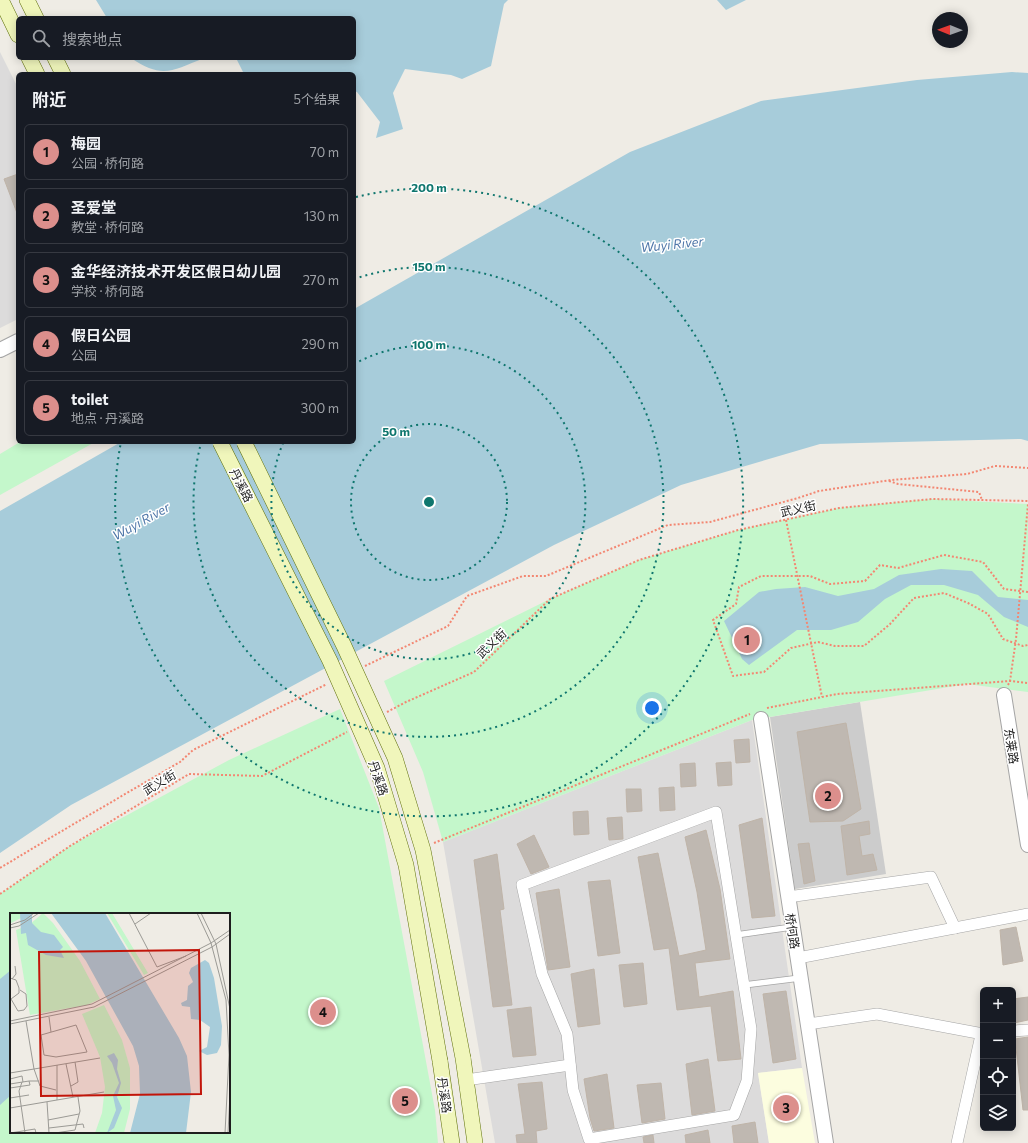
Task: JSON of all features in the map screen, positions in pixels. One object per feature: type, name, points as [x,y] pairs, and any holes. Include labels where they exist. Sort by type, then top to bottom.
[{"type":"main road","points":[[1,0],[16,31]]},
{"type":"main road","points":[[27,0],[35,16]]},
{"type":"main road","points":[[30,60],[36,72]]},
{"type":"main road","points":[[56,60],[62,72]]},
{"type":"main road","name":"丹溪路","points":[[221,444],[330,661],[377,768],[406,865],[440,1061],[452,1143]]},
{"type":"main road","name":"丹溪路","points":[[245,444],[344,646],[395,758],[424,850],[463,1058],[475,1143]]},
{"type":"street","points":[[0,350],[16,342]]},
{"type":"street","name":"东莱路","points":[[1004,695],[1028,845]]},
{"type":"street","name":"桥何路","points":[[758,714],[798,958],[826,1143]]},
{"type":"street","points":[[716,812],[744,985],[751,1029],[747,1081],[734,1115],[589,1139],[573,1090],[567,1034],[542,974],[522,885],[716,812]]},
{"type":"street","points":[[788,897],[931,877],[955,928]]},
{"type":"street","points":[[798,958],[1028,914]]},
{"type":"street","points":[[808,1024],[877,1014],[980,1035]]},
{"type":"street","points":[[1016,1031],[1028,1030]]},
{"type":"street","points":[[957,1143],[980,1044]]},
{"type":"street","points":[[466,1080],[570,1065]]},
{"type":"lane","points":[[736,935],[793,927]]},
{"type":"lane","points":[[744,985],[800,978]]},
{"type":"path","points":[[362,667],[448,626],[467,596],[523,576],[546,576],[668,525],[710,522],[819,491],[887,481],[967,474],[995,466],[1028,468]]},
{"type":"path","points":[[887,481],[898,484],[978,492],[982,500]]},
{"type":"path","name":"武义街","points":[[385,712],[474,672],[550,599],[639,560],[738,530],[839,508],[932,499],[1028,502]]},
{"type":"path","points":[[1004,695],[1010,681],[1016,643],[1028,502]]},
{"type":"path","points":[[786,520],[822,697]]},
{"type":"path","points":[[1028,592],[1004,589],[983,562],[944,555],[898,568],[880,565],[865,581],[830,584],[810,576],[761,576],[739,587],[736,604],[713,620],[733,676],[764,672],[791,648],[818,642],[835,646],[864,646],[890,624],[914,598],[944,593],[968,602],[988,614],[1003,639],[1023,646],[1028,645]]},
{"type":"path","points":[[0,868],[180,762],[193,750],[333,681]]},
{"type":"path","points":[[427,846],[758,714],[837,694],[1010,681],[1028,683]]},
{"type":"path","name":"武义街","points":[[0,894],[70,846],[189,774],[262,776],[351,730]]},
{"type":"shaded area","points":[[0,52],[16,84],[16,320],[0,328]]},
{"type":"shaded area","points":[[860,702],[886,874],[795,889],[770,717]]},
{"type":"shaded area","points":[[752,720],[802,1068],[758,1073],[769,1143],[495,1143],[443,842]]},
{"type":"shaded area","points":[[802,1068],[815,1143],[769,1143],[758,1073]]},
{"type":"green space","points":[[17,444],[91,444],[0,495],[0,454]]},
{"type":"green space","points":[[932,499],[1028,504],[1028,692],[967,684],[752,720],[443,842],[423,772],[384,681],[550,599],[639,560],[738,530],[839,508]]},
{"type":"green space","points":[[340,709],[379,808],[435,1110],[438,1143],[0,1143],[0,894],[70,846],[229,760]]},
{"type":"water","points":[[96,0],[508,0],[504,4],[491,66],[462,79],[451,75],[405,69],[393,93],[403,129],[376,138],[380,122],[356,92],[356,72],[243,72],[237,60],[356,60],[356,16],[106,16]]},
{"type":"water","points":[[717,0],[746,0],[726,10]]},
{"type":"water","points":[[134,60],[199,60],[167,71],[159,71],[142,65]]},
{"type":"water","name":"Wuyi River","points":[[1012,72],[1028,73],[1028,441],[1021,439],[820,444],[681,485],[554,545],[71,805],[0,853],[0,511],[117,444],[356,444],[356,308],[630,152],[761,101],[917,80]]},
{"type":"water","points":[[941,569],[972,571],[998,597],[1028,600],[1028,627],[1004,617],[978,595],[944,585],[911,585],[885,599],[858,622],[831,630],[797,630],[749,665],[742,659],[724,621],[759,592],[805,587],[838,596],[874,589],[899,575]]},
{"type":"water","points":[[10,971],[10,1096],[0,1105],[0,979]]},
{"type":"building","points":[[16,175],[16,210],[4,179]]},
{"type":"building","points":[[846,723],[861,809],[843,821],[810,822],[797,732]]},
{"type":"building","points":[[749,739],[750,762],[736,763],[734,740]]},
{"type":"building","points":[[731,762],[732,785],[718,786],[716,763]]},
{"type":"building","points":[[695,763],[696,786],[681,787],[680,764]]},
{"type":"building","points":[[674,787],[675,810],[660,811],[659,788]]},
{"type":"building","points":[[626,789],[641,789],[642,811],[627,812]]},
{"type":"building","points":[[588,811],[589,834],[574,835],[573,812]]},
{"type":"building","points":[[622,817],[623,839],[609,840],[607,818]]},
{"type":"building","points":[[762,818],[775,916],[752,918],[739,825]]},
{"type":"building","points":[[869,821],[870,834],[859,836],[862,856],[873,854],[877,870],[847,875],[841,826]]},
{"type":"building","points":[[706,830],[720,889],[730,959],[695,963],[699,997],[733,991],[741,1059],[718,1061],[711,1006],[677,1010],[669,948],[654,950],[638,857],[658,853],[679,956],[706,950],[697,892],[685,837]]},
{"type":"building","points":[[534,835],[549,867],[531,874],[517,844]]},
{"type":"building","points":[[809,843],[815,881],[804,884],[798,844]]},
{"type":"building","points":[[497,854],[504,909],[500,910],[512,1005],[493,1007],[474,860]]},
{"type":"building","points":[[610,880],[620,953],[598,956],[588,882]]},
{"type":"building","points":[[559,889],[570,967],[548,970],[536,893]]},
{"type":"building","points":[[1016,927],[1023,961],[1003,965],[1000,930]]},
{"type":"building","points":[[643,963],[647,1004],[624,1007],[619,965]]},
{"type":"building","points":[[594,969],[600,1024],[578,1027],[571,974]]},
{"type":"building","points":[[786,991],[796,1059],[773,1063],[763,994]]},
{"type":"building","points":[[1028,997],[1028,1020],[1016,1023],[1016,999]]},
{"type":"building","points":[[531,1007],[536,1055],[513,1057],[507,1010]]},
{"type":"building","points":[[1028,1037],[1028,1110],[1023,1110],[1016,1039]]},
{"type":"building","points":[[708,1059],[715,1111],[692,1115],[686,1064]]},
{"type":"building","points":[[607,1074],[614,1128],[594,1131],[590,1118],[584,1079]]},
{"type":"building","points":[[542,1082],[547,1129],[536,1131],[537,1143],[517,1143],[516,1135],[525,1134],[518,1084]]},
{"type":"building","points":[[661,1083],[665,1119],[642,1123],[637,1085]]},
{"type":"building","points":[[755,1122],[758,1143],[734,1143],[732,1126]]},
{"type":"building","points":[[708,1130],[710,1143],[686,1143],[685,1135]]},
{"type":"building","points":[[653,1135],[654,1143],[644,1143],[643,1137]]},
{"type":"place","name":"梅园","points":[[747,640]]},
{"type":"place","name":"圣爱堂","points":[[828,796]]},
{"type":"place","name":"假日公园","points":[[323,1012]]},
{"type":"place","name":"toilet","points":[[405,1101]]},
{"type":"place","name":"金华经济技术开发区假日幼儿园","points":[[786,1108]]}]
